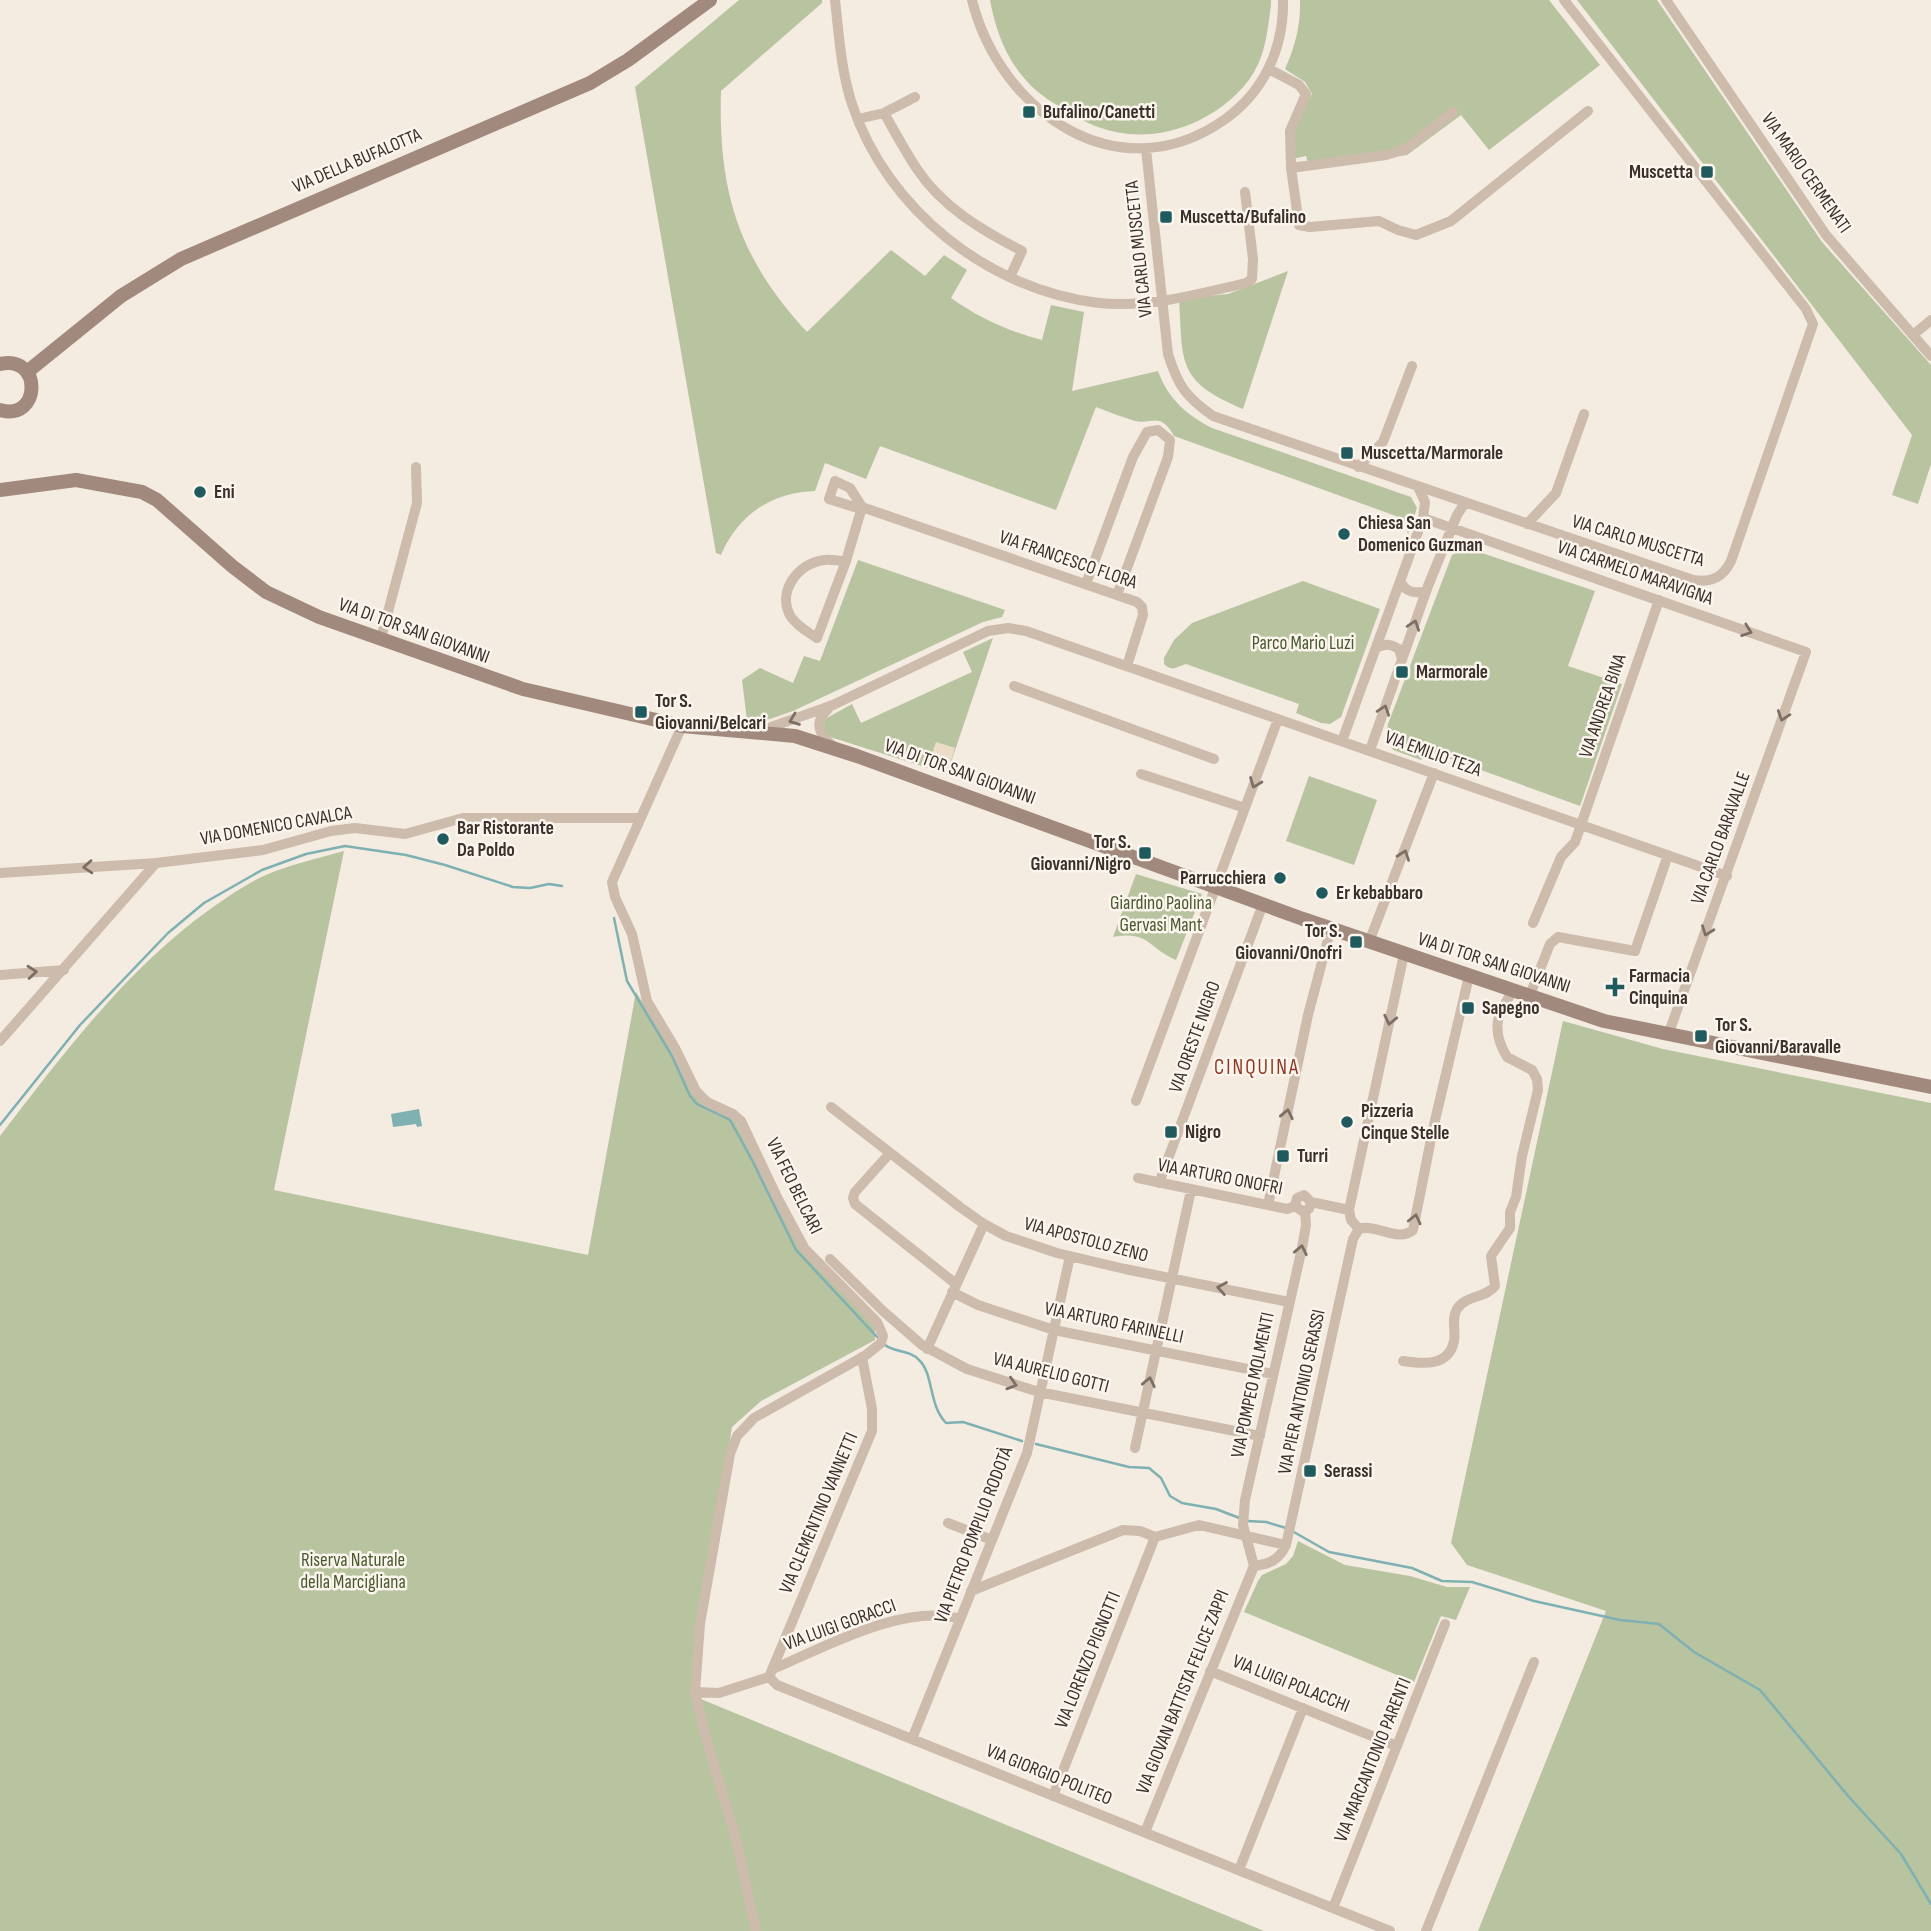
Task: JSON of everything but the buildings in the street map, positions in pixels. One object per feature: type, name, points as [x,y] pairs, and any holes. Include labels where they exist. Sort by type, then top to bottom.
[{"type":"street","name":"VIA DELLA BUFALOTTA","points":[[27,372],[111,303],[168,266],[300,206],[580,88],[628,60],[710,0]]},
{"type":"street","points":[[835,0],[843,71],[866,139],[888,174],[930,226],[995,270],[1048,290],[1099,303],[1162,302],[1246,283],[1252,279],[1253,259],[1245,192]]},
{"type":"street","points":[[972,0],[981,30],[998,65],[1034,105],[1082,137],[1120,147],[1146,149],[1186,141],[1223,121],[1246,102],[1269,69],[1281,34],[1283,0]]},
{"type":"street","name":"VIA CARLO MUSCETTA","points":[[1146,149],[1168,354],[1176,380],[1185,394],[1197,405],[1213,416],[1693,580],[1705,582],[1716,579],[1726,572],[1813,324],[1806,309],[1564,0]]},
{"type":"street","name":"VIA MARIO CERMENATI","points":[[1666,0],[1826,235],[1931,356]]},
{"type":"street","points":[[1269,69],[1299,85],[1306,94],[1290,131],[1291,168],[1299,225],[1310,227],[1379,221],[1416,235],[1451,221],[1588,111]]},
{"type":"street","points":[[858,119],[884,113],[915,97]]},
{"type":"street","points":[[1291,168],[1386,155],[1406,149],[1453,112]]},
{"type":"street","points":[[884,113],[918,171],[951,206],[977,228],[1022,251],[1010,277]]},
{"type":"street","points":[[1913,335],[1931,320]]},
{"type":"street","points":[[0,364],[14,363],[27,372],[33,386],[25,405],[12,412],[0,410]]},
{"type":"street","points":[[1359,467],[1384,442],[1412,366]]},
{"type":"street","points":[[1527,524],[1556,493],[1584,414]]},
{"type":"street","points":[[1086,584],[1133,457],[1146,432],[1158,430],[1170,440],[1168,457],[1117,595]]},
{"type":"street","points":[[381,638],[417,503],[416,467]]},
{"type":"street","name":"VIA DI TOR SAN GIOVANNI","points":[[0,490],[76,480],[125,487],[149,495],[266,592],[320,617],[464,670],[523,689],[682,726],[795,736],[1369,942],[1604,1021],[1931,1087]]},
{"type":"street","points":[[1342,741],[1423,517],[1425,502],[1418,487]]},
{"type":"street","points":[[1423,517],[1431,505],[1446,497],[1452,528]]},
{"type":"street","points":[[1370,750],[1426,592],[1457,516],[1465,503]]},
{"type":"street","name":"VIA FRANCESCO FLORA","points":[[846,561],[862,507],[1137,602],[1142,607],[1143,615],[1127,666]]},
{"type":"street","name":"VIA CARMELO MARAVIGNA","points":[[1423,517],[1806,652]]},
{"type":"street","points":[[822,560],[846,561],[817,638],[798,626],[789,615],[786,599],[788,587],[796,573],[822,560]]},
{"type":"street","points":[[1401,582],[1410,592],[1426,592]]},
{"type":"street","name":"VIA ANDREA BINA","points":[[1533,923],[1562,858],[1575,842],[1659,600]]},
{"type":"street","points":[[754,733],[832,705],[988,631],[1008,628],[1026,631],[1127,666]]},
{"type":"street","points":[[1376,648],[1391,644],[1399,649],[1402,659]]},
{"type":"street","name":"VIA CARLO BARAVALLE","points":[[1668,1035],[1806,652]]},
{"type":"street","name":"VIA EMILIO TEZA","points":[[1127,666],[1727,876]]},
{"type":"street","points":[[1014,686],[1214,759]]},
{"type":"street","points":[[832,705],[820,716],[818,727],[821,736],[837,749]]},
{"type":"street","points":[[1136,1101],[1279,719]]},
{"type":"street","name":"VIA FEO BELCARI","points":[[682,726],[613,877],[615,897],[632,934],[644,993],[650,1009],[675,1048],[699,1096],[733,1114],[744,1125],[777,1197],[805,1249],[879,1315]]},
{"type":"street","points":[[1369,942],[1434,773]]},
{"type":"street","points":[[1141,775],[1245,808]]},
{"type":"street","name":"VIA DOMENICO CAVALCA","points":[[0,873],[156,863],[263,850],[331,831],[355,828],[405,834],[463,818],[639,818]]},
{"type":"street","points":[[1530,995],[1549,944],[1558,937],[1635,951],[1668,856]]},
{"type":"street","points":[[0,1041],[156,863]]},
{"type":"street","name":"VIA ORESTE NIGRO","points":[[1160,1183],[1263,904]]},
{"type":"street","points":[[1268,1205],[1308,1015],[1331,928]]},
{"type":"street","points":[[1404,954],[1349,1210],[1351,1220],[1359,1229],[1366,1227],[1404,1235],[1413,1230],[1469,976]]},
{"type":"street","points":[[0,975],[64,970]]},
{"type":"street","points":[[1403,1361],[1430,1364],[1446,1355],[1454,1341],[1454,1318],[1457,1309],[1470,1300],[1489,1293],[1494,1286],[1491,1256],[1510,1228],[1510,1212],[1516,1197],[1522,1156],[1538,1090],[1534,1072],[1507,1057],[1500,1035],[1498,1015],[1514,990]]},
{"type":"street","name":"VIA APOSTOLO ZENO","points":[[831,1107],[984,1224],[1013,1239],[1070,1256],[1289,1302]]},
{"type":"street","name":"VIA ARTURO FARINELLI","points":[[890,1153],[855,1192],[855,1204],[978,1305],[1054,1330],[1273,1374]]},
{"type":"street","name":"VIA ARTURO ONOFRI","points":[[1138,1178],[1287,1209],[1304,1207],[1349,1210]]},
{"type":"street","points":[[1135,1448],[1191,1190]]},
{"type":"street","name":"VIA POMPEO MOLMENTI","points":[[1254,1566],[1243,1525],[1243,1508],[1306,1225],[1304,1207]]},
{"type":"street","points":[[927,1349],[984,1224]]},
{"type":"street","name":"VIA PIER ANTONIO SERASSI","points":[[1287,1540],[1353,1239],[1359,1229]]},
{"type":"street","name":"VIA PIETRO POMPILIO RODOTÀ","points":[[912,1739],[1027,1453],[1070,1256]]},
{"type":"street","name":"VIA AURELIO GOTTI","points":[[830,1259],[879,1315],[927,1349],[981,1374],[1039,1392],[1260,1436]]},
{"type":"street","points":[[756,1931],[736,1839],[695,1692],[700,1624],[720,1502],[733,1443],[747,1424],[761,1413],[862,1357],[883,1339],[879,1315]]},
{"type":"street","name":"VIA CLEMENTINO VANNETTI","points":[[771,1673],[872,1431],[872,1409],[862,1357]]},
{"type":"street","points":[[948,1523],[992,1540]]},
{"type":"street","points":[[971,1591],[1124,1530],[1140,1531],[1155,1537],[1199,1525],[1287,1540],[1281,1555],[1271,1563],[1254,1566]]},
{"type":"street","name":"VIA LORENZO PIGNOTTI","points":[[1053,1796],[1155,1537]]},
{"type":"street","name":"VIA GIOVAN BATTISTA FELICE ZAPPI","points":[[1145,1832],[1254,1566]]},
{"type":"street","name":"VIA LUIGI GORACCI","points":[[771,1673],[876,1626],[927,1614],[960,1619]]},
{"type":"street","name":"VIA MARCANTONIO PARENTI","points":[[1333,1908],[1446,1624]]},
{"type":"street","points":[[1426,1931],[1534,1662]]},
{"type":"street","name":"VIA LUIGI POLACCHI","points":[[1210,1671],[1397,1746]]},
{"type":"street","points":[[695,1692],[719,1693],[771,1673]]},
{"type":"street","name":"VIA GIORGIO POLITEO","points":[[771,1673],[777,1685],[1390,1931]]},
{"type":"street","points":[[1239,1870],[1303,1708]]},
{"type":"green space","points":[[739,0],[822,0],[822,3],[721,91],[723,160],[737,221],[764,277],[807,332],[891,250],[925,276],[944,255],[967,270],[951,298],[983,318],[1006,328],[1042,340],[1051,305],[1084,312],[1072,391],[1158,371],[1167,390],[1179,405],[1212,428],[1411,497],[1417,508],[1408,534],[1405,525],[1396,516],[1174,436],[1160,421],[1135,421],[1096,407],[1056,510],[880,446],[866,479],[825,463],[815,491],[785,496],[758,508],[737,528],[721,555],[716,553],[635,87]]},
{"type":"green space","points":[[990,0],[1271,0],[1271,5],[1266,39],[1258,64],[1237,94],[1214,112],[1179,128],[1161,133],[1125,134],[1074,116],[1035,90],[1006,51]]},
{"type":"green space","points":[[1300,0],[1549,0],[1600,65],[1489,150],[1461,115],[1407,155],[1309,167],[1306,156],[1292,159],[1291,128],[1312,94],[1305,82],[1285,69],[1297,35]]},
{"type":"green space","points":[[1577,0],[1657,0],[1822,242],[1931,365],[1931,464],[1918,504],[1892,495],[1912,435]]},
{"type":"green space","points":[[1288,271],[1243,409],[1206,389],[1188,368],[1181,340],[1179,299],[1228,294]]},
{"type":"green space","points":[[1464,547],[1595,591],[1568,666],[1622,684],[1580,806],[1426,750],[1421,760],[1393,750],[1386,739],[1388,724],[1452,555]]},
{"type":"green space","points":[[858,560],[1005,610],[1002,617],[983,622],[793,711],[770,719],[747,720],[742,680],[760,668],[793,683],[804,656],[820,661]]},
{"type":"green space","name":"Parco Mario Luzi","points":[[1303,581],[1380,609],[1341,717],[1330,724],[1296,713],[1299,704],[1186,664],[1172,668],[1164,664],[1164,658],[1174,640],[1192,623]]},
{"type":"green space","points":[[993,638],[947,774],[830,737],[826,733],[825,719],[852,704],[861,723],[972,672],[963,652]]},
{"type":"green space","points":[[1309,776],[1377,800],[1354,865],[1286,841]]},
{"type":"green space","name":"Riserva Naturale della Marcigliana","points":[[344,851],[274,1190],[588,1255],[636,992],[685,1078],[733,1117],[801,1250],[875,1327],[875,1340],[761,1401],[732,1427],[691,1695],[1264,1931],[0,1931],[0,1136],[98,1013],[182,931],[226,898],[261,877]]},
{"type":"green space","name":"Giardino Paolina Gervasi Mant","points":[[1136,874],[1202,894],[1176,960],[1141,938],[1125,935],[1113,937]]},
{"type":"green space","points":[[1563,1021],[1663,1049],[1931,1103],[1931,1931],[1478,1931],[1606,1611],[1467,1565],[1451,1543]]},
{"type":"green space","points":[[1298,1541],[1345,1565],[1410,1576],[1447,1587],[1470,1587],[1456,1620],[1441,1616],[1414,1682],[1244,1612],[1262,1575],[1286,1564],[1293,1556]]},
{"type":"shaded area","points":[[936,742],[955,748],[947,774],[927,768]]},
{"type":"water","points":[[419,1109],[422,1126],[417,1127],[416,1124],[393,1127],[391,1114]]},
{"type":"waterway","points":[[0,1125],[80,1025],[168,933],[204,903],[262,870],[306,854],[345,846],[406,855],[513,887],[530,888],[549,884],[562,886]]},
{"type":"waterway","points":[[614,918],[627,981],[672,1056],[690,1096],[697,1104],[730,1120],[796,1250],[879,1339]]},
{"type":"waterway","points":[[884,1344],[906,1352],[924,1366],[936,1407],[946,1423],[963,1422],[1022,1441]]},
{"type":"waterway","points":[[1036,1444],[1129,1467],[1149,1468],[1161,1478],[1170,1496],[1182,1503],[1216,1509],[1242,1519]]},
{"type":"waterway","points":[[1248,1521],[1266,1522],[1286,1528]]},
{"type":"waterway","points":[[1292,1531],[1329,1552],[1412,1568],[1442,1581],[1472,1582],[1534,1601],[1620,1620],[1659,1624],[1694,1652],[1760,1690],[1849,1797],[1901,1854],[1931,1904]]},
{"type":"place","name":"Bufalino/Canetti","points":[[1029,112]]},
{"type":"place","name":"Muscetta","points":[[1707,172]]},
{"type":"place","name":"Muscetta/Bufalino","points":[[1166,217]]},
{"type":"place","name":"Muscetta/Marmorale","points":[[1347,453]]},
{"type":"place","name":"Eni","points":[[200,492]]},
{"type":"place","name":"Chiesa San Domenico Guzman","points":[[1344,534]]},
{"type":"place","name":"Marmorale","points":[[1402,672]]},
{"type":"place","name":"Tor S. Giovanni/Belcari","points":[[641,712]]},
{"type":"place","name":"Bar Ristorante Da Poldo","points":[[443,839]]},
{"type":"place","name":"Tor S. Giovanni/Nigro","points":[[1145,853]]},
{"type":"place","name":"Parrucchiera","points":[[1280,878]]},
{"type":"place","name":"Er kebabbaro","points":[[1322,893]]},
{"type":"place","name":"Tor S. Giovanni/Onofri","points":[[1356,942]]},
{"type":"place","name":"Farmacia Cinquina","points":[[1615,987]]},
{"type":"place","name":"Sapegno","points":[[1468,1008]]},
{"type":"place","name":"Tor S. Giovanni/Baravalle","points":[[1701,1036]]},
{"type":"place","name":"Pizzeria Cinque Stelle","points":[[1347,1122]]},
{"type":"place","name":"Nigro","points":[[1171,1132]]},
{"type":"place","name":"Turri","points":[[1283,1156]]},
{"type":"place","name":"Serassi","points":[[1310,1471]]},
{"type":"district","name":"CINQUINA","points":[[1257,1067]]}]
